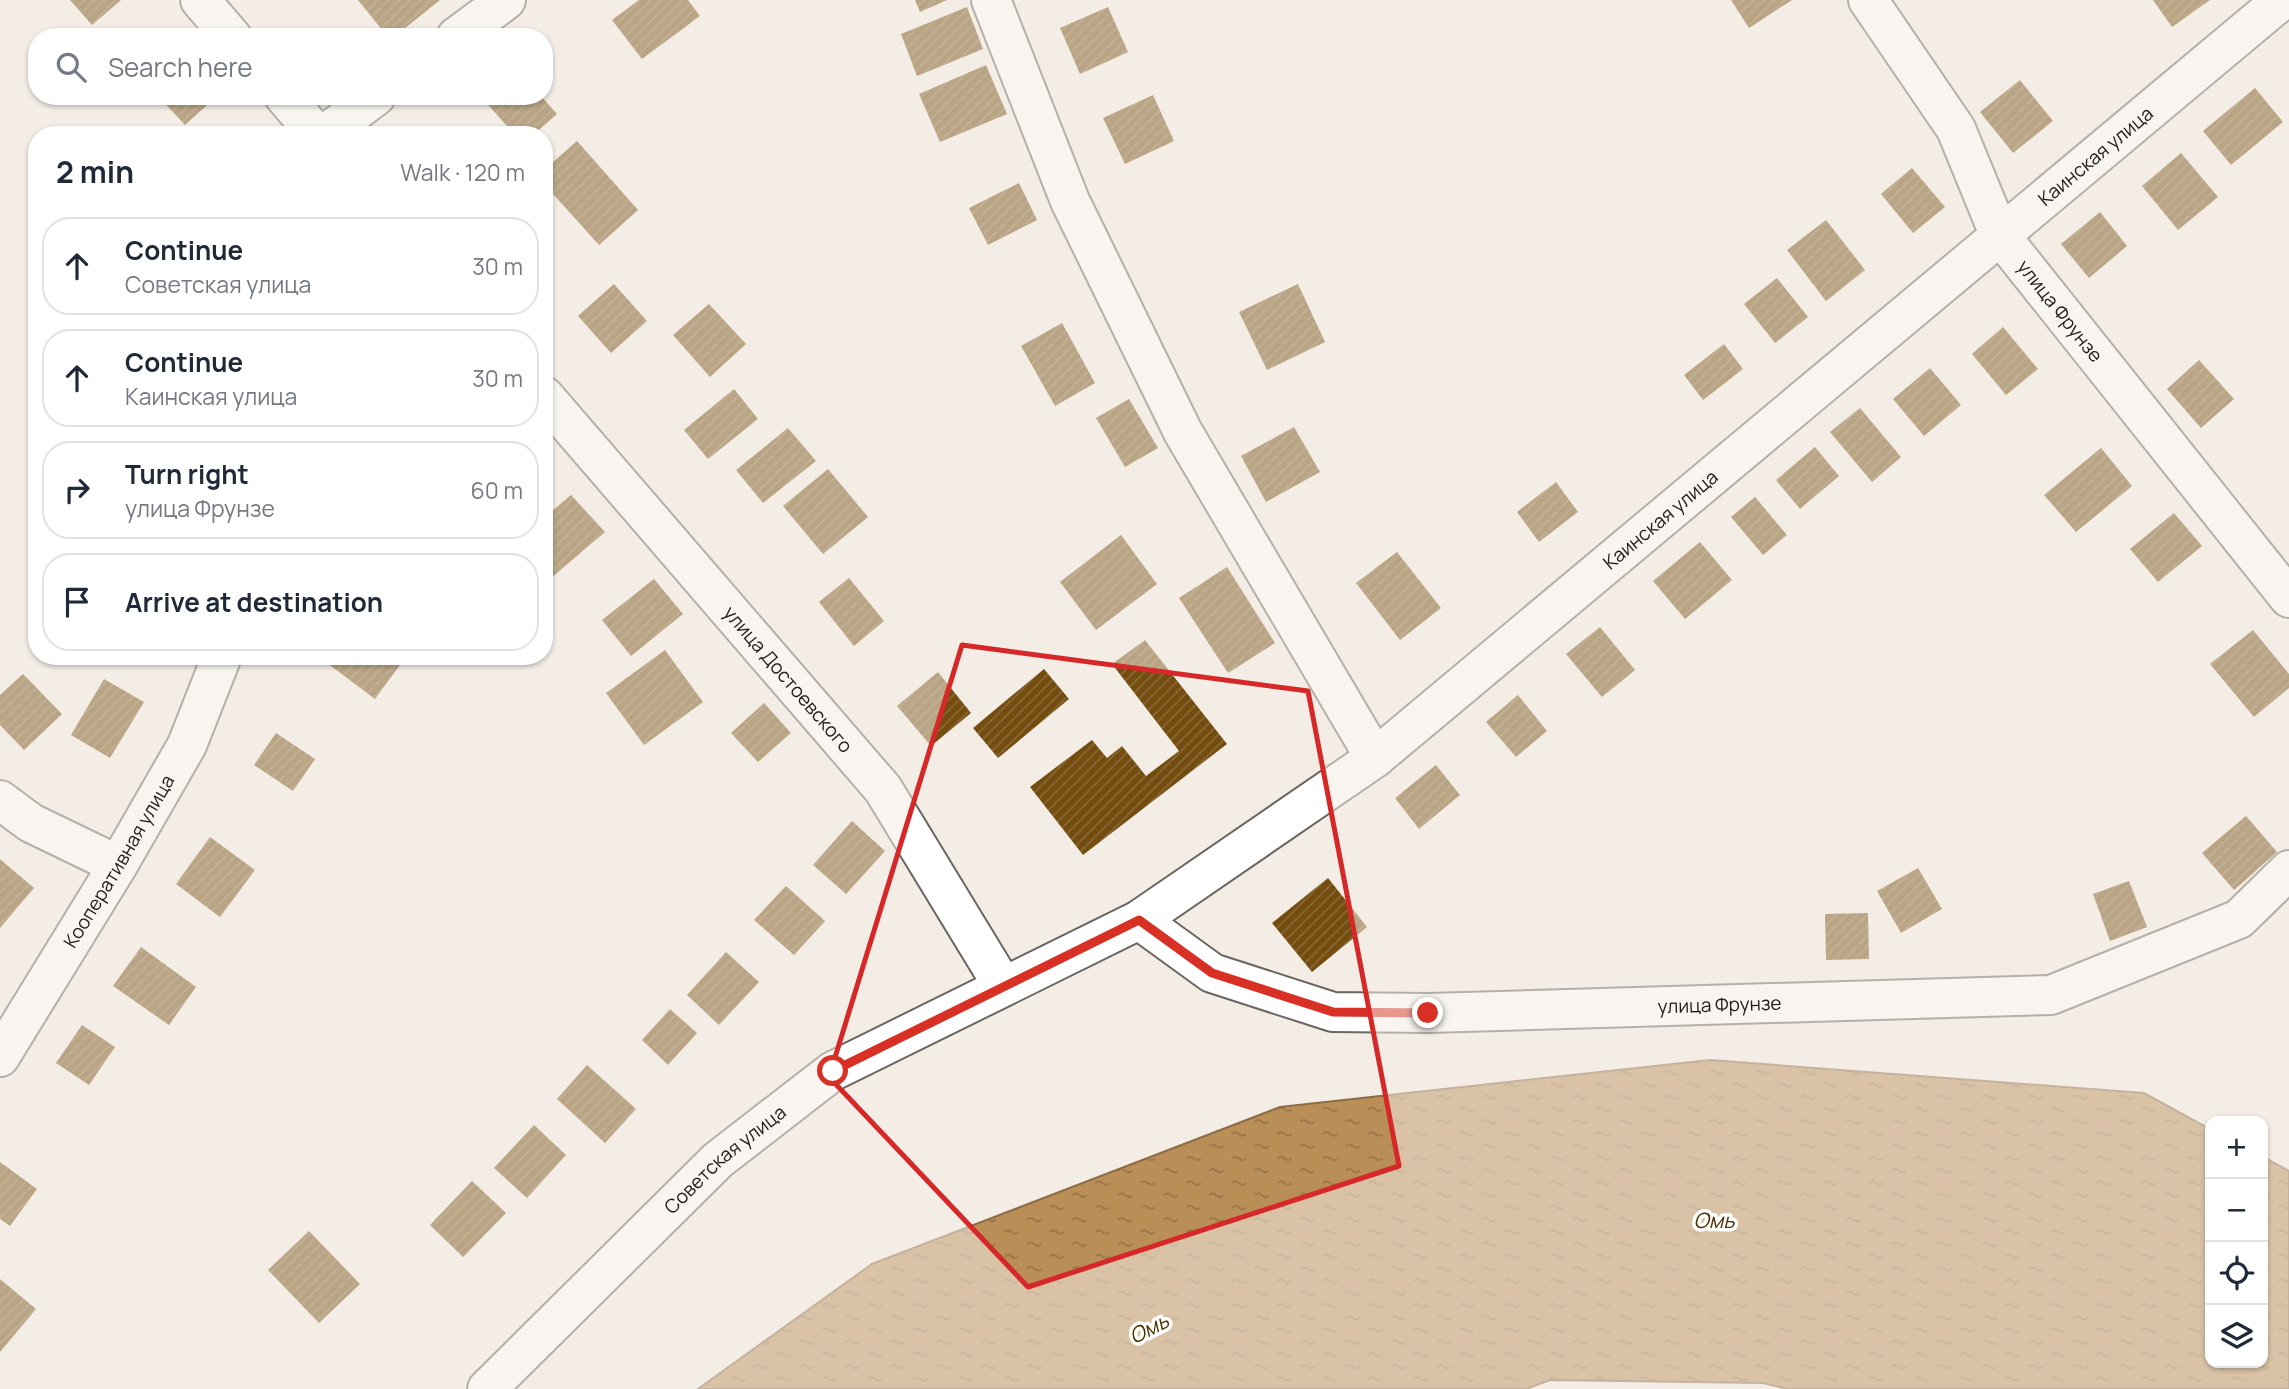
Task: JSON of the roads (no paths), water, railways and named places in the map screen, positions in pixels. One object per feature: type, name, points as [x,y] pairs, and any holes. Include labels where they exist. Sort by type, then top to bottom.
[{"type":"street","points":[[200,0],[224,28]]},
{"type":"street","points":[[468,28],[506,0]]},
{"type":"street","points":[[992,0],[1070,201],[1183,432],[1375,758]]},
{"type":"street","name":"улица Фрунзе","points":[[1868,0],[1956,129],[1999,234],[2289,598]]},
{"type":"street","name":"Каинская улица","points":[[1003,986],[1139,920],[1375,758],[2282,0]]},
{"type":"street","points":[[292,105],[309,126]]},
{"type":"street","points":[[336,126],[364,105]]},
{"type":"street","name":"улица Достоевского","points":[[553,406],[883,789],[1003,986]]},
{"type":"street","name":"Кооперативная улица","points":[[0,1057],[118,865],[187,745],[218,665]]},
{"type":"street","points":[[0,800],[31,823],[118,865]]},
{"type":"street","name":"улица Фрунзе","points":[[1139,920],[1212,973],[1333,1012],[1428,1013],[2051,995],[2239,919],[2289,870]]},
{"type":"street","name":"Советская улица","points":[[487,1389],[718,1160],[833,1071],[1003,986]]},
{"type":"water","name":"Омь","points":[[1710,1060],[2144,1093],[2205,1126],[2205,1368],[2268,1368],[2268,1160],[2289,1171],[2289,1389],[1788,1389],[1763,1383],[1550,1380],[1526,1389],[698,1389],[872,1264],[1280,1107]]}]
